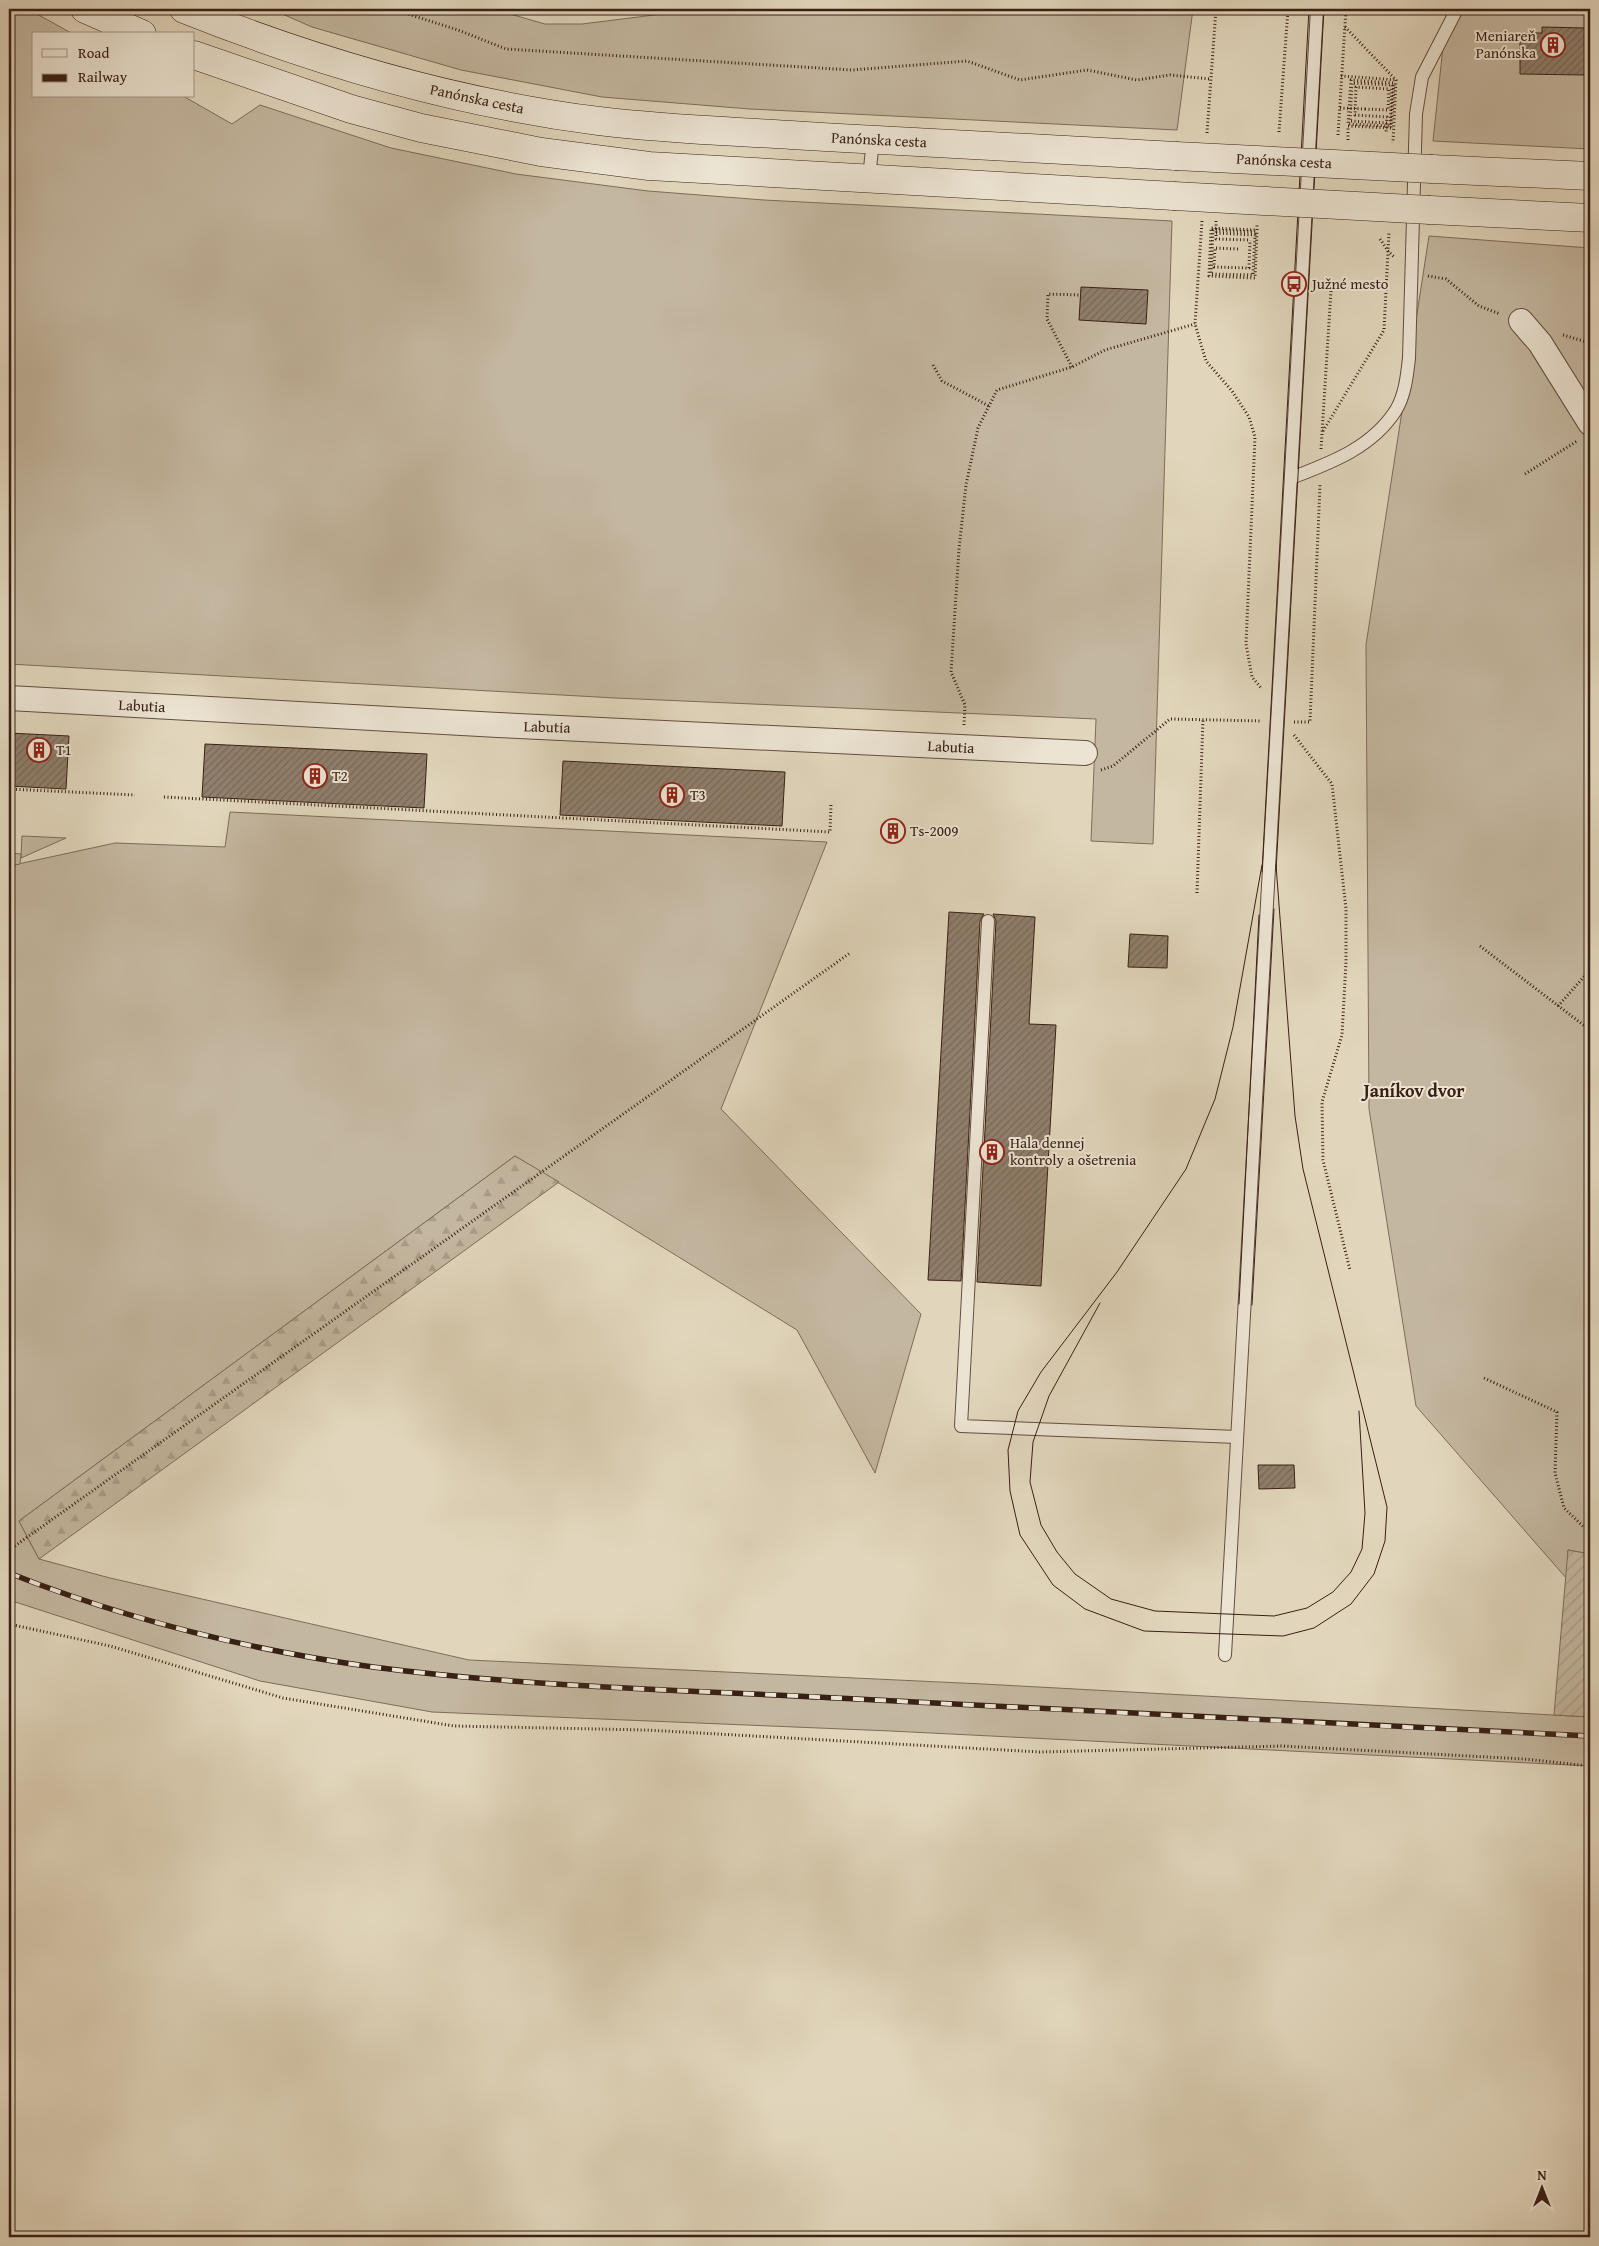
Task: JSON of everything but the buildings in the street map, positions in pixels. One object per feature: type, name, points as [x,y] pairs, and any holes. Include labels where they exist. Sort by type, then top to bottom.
[{"type":"main road","points":[[85,9],[137,32]]},
{"type":"main road","name":"Panónska cesta","points":[[184,9],[240,31],[400,82],[501,105],[598,121],[646,126],[873,140],[1590,176]]},
{"type":"main road","points":[[195,55],[351,109],[487,143],[649,166],[1590,218]]},
{"type":"street","points":[[1521,321],[1540,343],[1586,430]]},
{"type":"street","name":"Labutia","points":[[9,698],[289,715],[1085,753]]},
{"type":"lane","points":[[1225,1655],[1317,9]]},
{"type":"lane","points":[[1291,478],[1345,457],[1381,429],[1396,410],[1404,390],[1409,358],[1416,114],[1422,77],[1457,9]]},
{"type":"lane","points":[[869,178],[873,140]]},
{"type":"lane","points":[[988,921],[961,1426],[1238,1436]]},
{"type":"path","points":[[392,9],[458,30],[506,49],[852,70],[967,61],[1020,80],[1087,70],[1137,80],[1170,75],[1210,79]]},
{"type":"path","points":[[1279,132],[1288,9]]},
{"type":"path","points":[[1338,135],[1346,9]]},
{"type":"path","points":[[1342,76],[1396,80]]},
{"type":"path","points":[[1348,146],[1348,126],[1391,128],[1394,83],[1351,80],[1348,124],[1390,126],[1392,85],[1352,83],[1350,120],[1387,123]]},
{"type":"path","points":[[1340,108],[1365,109],[1388,110],[1389,89],[1356,87],[1355,116],[1387,117],[1386,132]]},
{"type":"path","points":[[1216,220],[1216,239],[1250,240],[1249,268],[1214,267],[1215,248],[1238,249]]},
{"type":"path","points":[[1216,234],[1255,235],[1253,275],[1211,274],[1213,230],[1257,232],[1255,278],[1209,276],[1211,228],[1257,230],[1257,223]]},
{"type":"path","points":[[1412,273],[1446,279],[1479,306],[1521,321]]},
{"type":"path","points":[[1113,766],[1170,719],[1310,722],[1320,467],[1331,290]]},
{"type":"path","points":[[1072,367],[1047,319],[1048,294],[1080,295]]},
{"type":"path","points":[[963,748],[965,705],[951,672],[959,549],[966,485],[978,428],[997,390],[1072,367],[1105,350],[1195,324]]},
{"type":"path","points":[[933,365],[942,381],[989,406]]},
{"type":"path","points":[[1524,474],[1586,430]]},
{"type":"path","points":[[1197,893],[1203,719]]},
{"type":"path","points":[[9,788],[135,795]]},
{"type":"path","points":[[164,796],[830,832],[831,804]]},
{"type":"path","points":[[1480,946],[1590,1030]]},
{"type":"path","points":[[12,1548],[850,953]]},
{"type":"path","points":[[1558,1006],[1590,970]]},
{"type":"path","points":[[1484,1378],[1557,1412],[1555,1473],[1564,1508],[1590,1533]]},
{"type":"path","points":[[9,1624],[110,1646],[283,1698],[454,1726],[646,1730],[1040,1752],[1282,1746],[1524,1759],[1590,1766]]},
{"type":"green space","points":[[9,9],[28,9],[69,32],[32,32],[32,98],[186,98],[232,124],[260,105],[391,148],[516,174],[648,191],[764,200],[1172,221],[1153,844],[1091,841],[1096,719],[615,698],[9,664]]},
{"type":"green space","points":[[271,9],[503,9],[510,14],[545,24],[582,24],[702,9],[1193,9],[1177,130],[750,109],[602,97],[461,70],[312,27]]},
{"type":"green space","points":[[1447,9],[1590,9],[1590,149],[1433,141]]},
{"type":"green space","points":[[1429,236],[1590,248],[1590,1554],[1568,1550],[1567,1579],[1416,1406],[1369,1109],[1366,645]]},
{"type":"green space","points":[[230,812],[827,842],[721,1109],[921,1314],[875,1473],[797,1330],[515,1156],[19,1521],[39,1559],[110,1578],[469,1660],[983,1684],[1590,1717],[1590,1766],[891,1731],[432,1712],[260,1681],[9,1600],[9,866],[115,843],[225,847]]},
{"type":"green space","points":[[22,836],[66,838],[21,858]]},
{"type":"green space","points":[[9,853],[21,854],[20,864],[9,866]]},
{"type":"green space","points":[[515,1156],[559,1182],[39,1559],[19,1521]]},
{"type":"green space","points":[[1568,1550],[1590,1554],[1590,1717],[1554,1715]]},
{"type":"tram line","points":[[1262,872],[1309,9]]},
{"type":"tram line","points":[[1276,871],[1324,9]]},
{"type":"tram line","points":[[1262,865],[1233,1027],[1215,1099],[1186,1169],[1117,1272],[1041,1372],[1018,1411],[1008,1450],[1010,1491],[1020,1535],[1053,1585],[1085,1609],[1144,1631],[1283,1636],[1314,1628],[1351,1604],[1374,1574],[1385,1541],[1387,1507],[1303,1169],[1295,1116],[1276,865]]},
{"type":"tram line","points":[[1252,1305],[1274,909]]},
{"type":"tram line","points":[[1239,1304],[1259,915]]},
{"type":"tram line","points":[[1100,1303],[1049,1396],[1033,1442],[1030,1482],[1041,1525],[1057,1552],[1075,1574],[1111,1599],[1155,1611],[1274,1616],[1307,1608],[1333,1592],[1351,1572],[1362,1549],[1365,1513],[1359,1411]]},
{"type":"railway","points":[[9,1573],[97,1605],[188,1631],[280,1652],[431,1674],[605,1687],[1590,1736]]},
{"type":"place","name":"Meniareň Panónska","points":[[1553,45]]},
{"type":"place","name":"Južné mesto","points":[[1294,284]]},
{"type":"place","name":"T1","points":[[39,750]]},
{"type":"place","name":"T2","points":[[315,776]]},
{"type":"place","name":"T3","points":[[672,795]]},
{"type":"place","name":"Ts-2009","points":[[893,831]]},
{"type":"place","name":"Hala dennej kontroly a ošetrenia","points":[[992,1152]]},
{"type":"district","name":"Janíkov dvor","points":[[1414,1091]]}]
